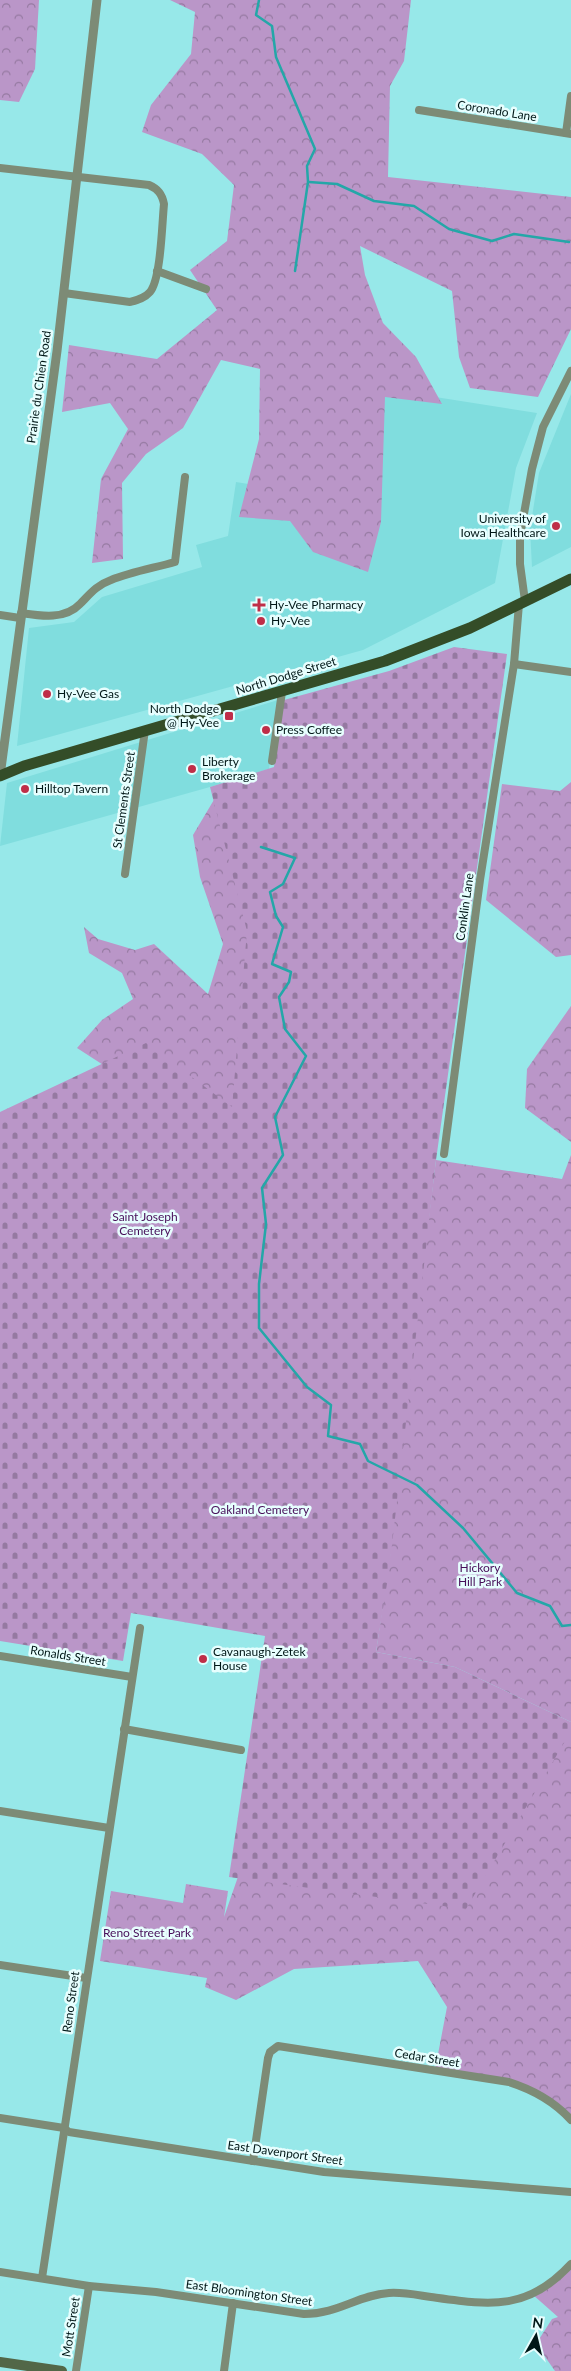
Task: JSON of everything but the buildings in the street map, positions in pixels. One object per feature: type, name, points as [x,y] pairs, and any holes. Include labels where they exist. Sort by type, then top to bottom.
[{"type":"main road","name":"North Dodge Street","points":[[0,777],[24,766],[385,661],[470,628],[571,579]]},
{"type":"main road","points":[[0,2362],[62,2371]]},
{"type":"street","name":"Prairie du Chien Road","points":[[0,777],[64,293],[97,0]]},
{"type":"street","points":[[568,133],[571,96]]},
{"type":"street","name":"Coronado Lane","points":[[419,110],[568,133]]},
{"type":"street","points":[[0,168],[149,185],[159,192],[164,204],[157,271],[154,285],[150,292],[138,300],[130,302],[64,293]]},
{"type":"street","points":[[157,271],[206,289]]},
{"type":"street","name":"Conklin Lane","points":[[444,1154],[480,880],[522,602],[520,536],[532,470],[543,427],[571,371]]},
{"type":"street","points":[[0,615],[49,617],[64,613],[79,606],[90,592],[110,580],[175,562],[185,477]]},
{"type":"street","points":[[514,664],[571,672]]},
{"type":"street","points":[[272,761],[282,692]]},
{"type":"street","name":"St Clements Street","points":[[126,874],[145,730]]},
{"type":"street","name":"Reno Street","points":[[42,2278],[140,1628]]},
{"type":"street","name":"Ronalds Street","points":[[0,1656],[132,1677]]},
{"type":"street","points":[[124,1729],[241,1750]]},
{"type":"street","points":[[0,1811],[109,1828]]},
{"type":"street","points":[[0,1965],[86,1978]]},
{"type":"street","name":"Cedar Street","points":[[253,2161],[270,2052],[278,2046],[510,2082],[538,2093],[551,2101],[571,2120]]},
{"type":"street","name":"East Davenport Street","points":[[0,2118],[64,2128],[69,2132],[324,2172],[571,2192]]},
{"type":"street","name":"East Bloomington Street","points":[[0,2272],[89,2286],[156,2292],[304,2314],[329,2312],[363,2298],[389,2293],[480,2304],[496,2304],[536,2292],[550,2284],[571,2264]]},
{"type":"street","name":"Mott Street","points":[[76,2371],[89,2286]]},
{"type":"street","points":[[224,2371],[233,2304]]},
{"type":"shaded area","points":[[321,379],[537,413],[516,468],[495,583],[363,650],[17,746],[29,628],[74,622],[102,597],[202,567],[196,545],[228,536],[236,482],[306,493]]},
{"type":"shaded area","points":[[571,394],[571,547],[532,567],[530,529],[539,473]]},
{"type":"shaded area","points":[[278,700],[269,769],[0,846],[7,783]]},
{"type":"green space","points":[[0,0],[39,0],[35,69],[19,102],[0,100]]},
{"type":"green space","points":[[170,0],[411,0],[404,61],[390,86],[388,177],[571,197],[571,329],[538,397],[470,388],[459,357],[452,291],[360,246],[365,275],[383,323],[416,357],[442,404],[385,397],[381,522],[368,572],[313,552],[290,521],[239,517],[259,439],[260,369],[221,360],[183,428],[146,454],[122,483],[123,559],[92,563],[101,479],[128,429],[110,403],[62,412],[69,345],[157,359],[217,310],[190,270],[227,241],[234,185],[202,154],[142,132],[151,105],[191,54],[195,12]]},
{"type":"green space","points":[[454,647],[507,654],[436,1160],[389,1571],[376,1652],[455,1667],[571,1722],[571,1731],[466,1909],[229,1877],[265,1636],[131,1613],[123,1661],[0,1641],[0,1112],[146,1043],[232,1107],[247,931],[210,787],[274,767],[284,700],[389,671]]},
{"type":"green space","points":[[571,782],[571,955],[556,957],[486,900],[502,784],[560,791]]},
{"type":"green space","name":"Hickory Hill Park","points":[[221,788],[429,1217],[436,1160],[562,1179],[571,1155],[571,1722],[455,1667],[376,1652],[391,1550],[111,1070],[77,1048],[102,1020],[133,999],[122,973],[89,953],[84,927],[98,939],[135,950],[154,944],[208,994],[223,944],[200,877],[193,835]]},
{"type":"green space","points":[[571,1006],[571,1142],[525,1108],[527,1069]]},
{"type":"green space","name":"Reno Street Park","points":[[571,1725],[571,2121],[563,2111],[509,2082],[435,2070],[447,2007],[418,1961],[294,1969],[236,2000],[205,1987],[207,1978],[100,1961],[111,1891],[183,1903],[186,1884],[228,1891],[224,1917],[240,1871]]},
{"type":"green space","points":[[571,2262],[571,2371],[555,2371],[536,2344],[552,2319],[558,2317],[532,2294]]},
{"type":"waterway","points":[[259,0],[256,15],[272,26],[276,57],[315,149],[307,166],[308,182],[295,271]]},
{"type":"waterway","points":[[309,182],[337,184],[374,201],[414,206],[449,229],[492,241],[514,234],[569,242]]},
{"type":"waterway","points":[[261,847],[295,858],[283,884],[270,892],[276,916],[283,927],[272,964],[291,972],[289,982],[279,997],[285,1029],[306,1056],[275,1117],[283,1155],[262,1188],[266,1224],[259,1284],[259,1328],[307,1387],[331,1405],[328,1436],[360,1444],[368,1461],[417,1485],[463,1528],[517,1593],[550,1606],[562,1626],[571,1625]]},
{"type":"place","name":"University of Iowa Healthcare","points":[[556,526]]},
{"type":"place","name":"Hy-Vee Pharmacy","points":[[259,605]]},
{"type":"place","name":"Hy-Vee","points":[[261,621]]},
{"type":"place","name":"Hy-Vee Gas","points":[[47,694]]},
{"type":"place","name":"North Dodge @ Hy-Vee","points":[[229,716]]},
{"type":"place","name":"Press Coffee","points":[[266,730]]},
{"type":"place","name":"Liberty Brokerage","points":[[192,769]]},
{"type":"place","name":"Hilltop Tavern","points":[[25,789]]},
{"type":"place","name":"Cavanaugh-Zetek House","points":[[203,1659]]},
{"type":"park label","name":"Saint Joseph Cemetery","points":[[145,1224]]},
{"type":"park label","name":"Oakland Cemetery","points":[[260,1510]]}]
